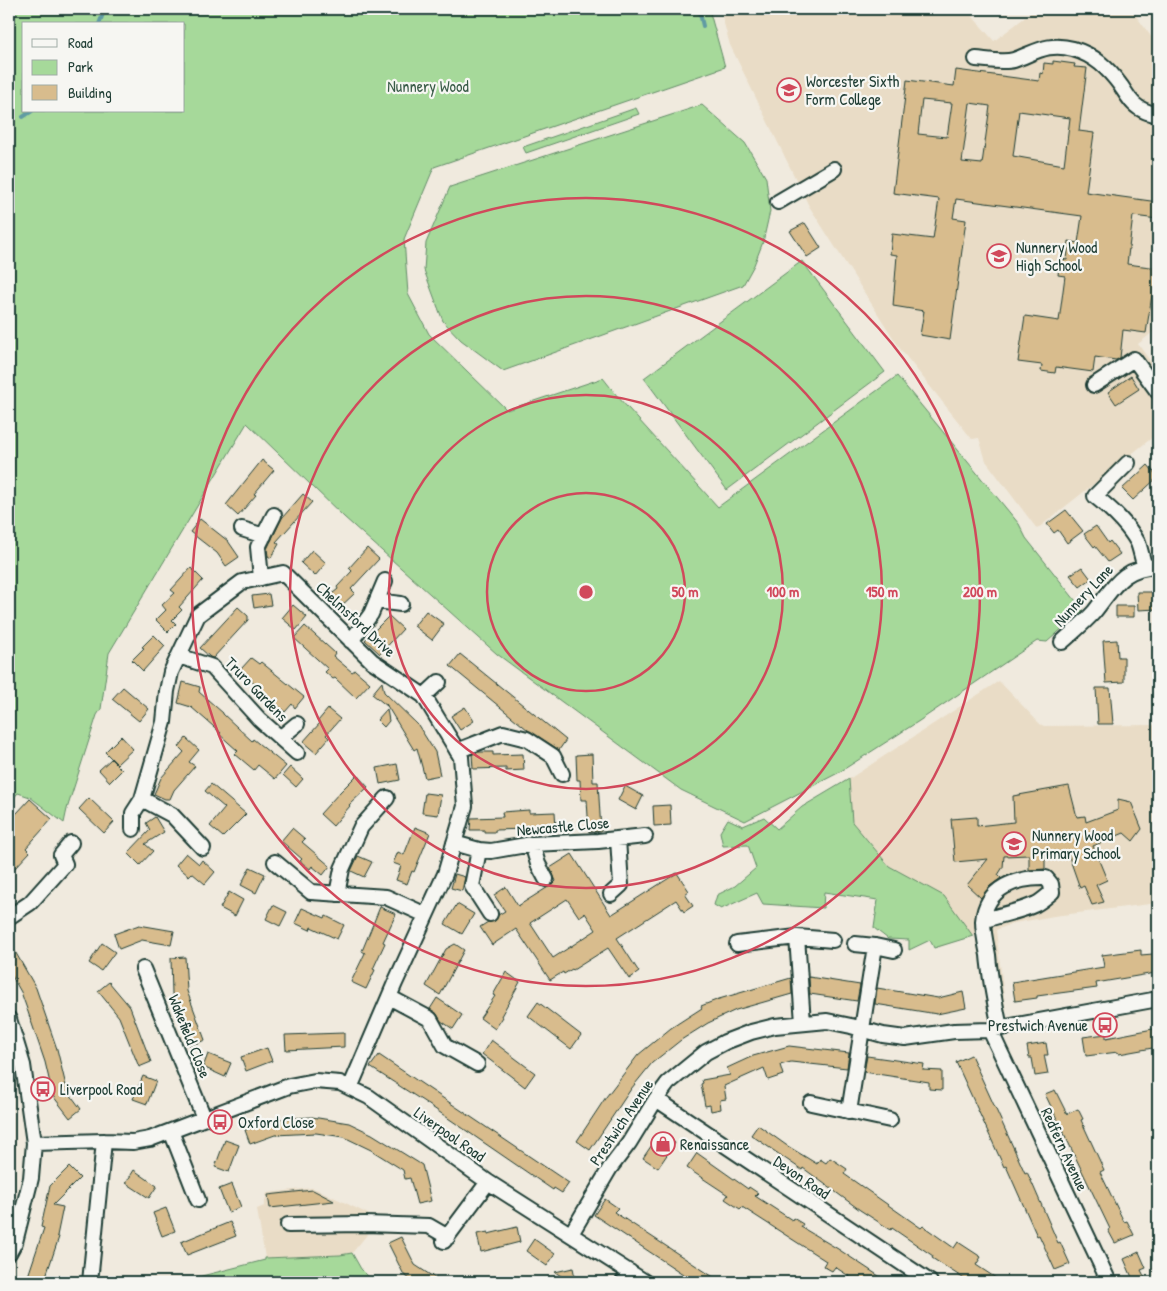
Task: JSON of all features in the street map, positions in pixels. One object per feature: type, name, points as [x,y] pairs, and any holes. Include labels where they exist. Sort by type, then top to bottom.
[{"type":"street","points":[[976,59],[1013,60],[1042,48],[1056,46],[1074,49],[1093,57],[1107,68],[1135,105],[1145,112],[1158,115]]},
{"type":"street","points":[[778,202],[834,169]]},
{"type":"street","points":[[1094,386],[1134,358],[1158,392]]},
{"type":"street","points":[[1128,463],[1095,496],[1112,509],[1133,535],[1151,566]]},
{"type":"street","points":[[261,578],[258,547],[274,515]]},
{"type":"street","points":[[242,529],[264,536]]},
{"type":"street","name":"Nunnery Lane","points":[[1062,642],[1092,614],[1117,582],[1132,570],[1151,566]]},
{"type":"street","name":"Chelmsford Drive","points":[[133,829],[133,813],[142,799],[164,722],[166,691],[171,672],[198,616],[242,582],[283,573],[372,662],[424,696],[461,757],[465,806],[444,874],[350,1088]]},
{"type":"street","points":[[351,641],[371,614],[385,581]]},
{"type":"street","points":[[377,601],[401,604]]},
{"type":"street","name":"Truro Gardens","points":[[179,656],[212,666],[259,719],[298,753]]},
{"type":"street","points":[[424,696],[439,682]]},
{"type":"street","name":"Truro Gardens","points":[[280,738],[297,724]]},
{"type":"street","points":[[457,751],[503,733],[527,739],[553,756],[562,774]]},
{"type":"street","points":[[337,894],[342,869],[361,828],[387,798]]},
{"type":"street","points":[[142,799],[172,815],[203,848]]},
{"type":"street","name":"Newcastle Close","points":[[454,842],[479,850],[491,851],[532,844],[598,841],[645,836]]},
{"type":"street","points":[[611,894],[621,885],[618,839]]},
{"type":"street","points":[[9,917],[30,903],[45,889],[65,864],[61,855],[71,843]]},
{"type":"street","points":[[532,844],[538,864],[546,879]]},
{"type":"street","points":[[479,850],[472,886],[490,914]]},
{"type":"street","points":[[275,862],[311,892],[386,897],[426,915]]},
{"type":"street","points":[[1033,877],[1046,878],[1051,884],[1052,892],[1038,903],[984,921],[988,904],[997,891],[1010,882],[1033,877]]},
{"type":"street","name":"Redfern Avenue","points":[[984,921],[995,1029],[1109,1282]]},
{"type":"street","points":[[737,944],[797,937],[833,940]]},
{"type":"street","points":[[797,937],[803,1023]]},
{"type":"street","points":[[855,944],[894,950]]},
{"type":"street","points":[[849,1112],[875,946]]},
{"type":"street","name":"Wakefield Close","points":[[143,968],[204,1118]]},
{"type":"street","points":[[389,997],[430,1019],[444,1046],[477,1064]]},
{"type":"street","name":"Prestwich Avenue","points":[[571,1234],[610,1168],[629,1143],[668,1083],[706,1052],[725,1042],[767,1028],[827,1022],[905,1038],[954,1031],[995,1029],[1158,999]]},
{"type":"street","points":[[9,1019],[13,1044],[23,1064],[34,1143],[31,1178],[11,1245]]},
{"type":"street","name":"Liverpool Road","points":[[34,1143],[142,1141],[289,1086],[315,1081],[340,1083],[369,1097],[488,1182],[571,1234],[626,1277],[645,1282]]},
{"type":"street","name":"Devon Road","points":[[656,1100],[930,1282]]},
{"type":"street","points":[[811,1103],[890,1120]]},
{"type":"street","points":[[171,1131],[198,1200]]},
{"type":"street","points":[[90,1282],[104,1141]]},
{"type":"street","points":[[288,1225],[364,1224],[429,1226],[446,1239],[488,1182]]},
{"type":"shaded area","name":"Nunnery Wood High School","points":[[720,9],[966,9],[994,41],[1036,9],[1131,9],[1158,46],[1158,328],[1138,344],[1158,372],[1158,433],[1037,529],[986,461],[979,438],[972,439],[901,350],[809,206],[730,45]]},
{"type":"shaded area","name":"Nunnery Wood Primary School","points":[[999,681],[1044,726],[1158,725],[1158,903],[1054,916],[1014,923],[996,930],[1006,1013],[990,1017],[975,935],[940,947],[899,871],[889,866],[852,822],[849,779]]},
{"type":"shaded area","points":[[312,1188],[368,1214],[371,1230],[352,1253],[265,1258],[257,1209],[264,1206],[267,1193]]},
{"type":"green space","name":"Nunnery Wood","points":[[9,9],[709,9],[725,67],[434,167],[404,239],[408,294],[429,334],[507,410],[603,378],[718,507],[897,376],[1019,524],[1026,538],[1083,610],[1047,642],[1037,641],[838,773],[745,821],[681,790],[497,654],[344,517],[247,423],[109,653],[101,709],[97,715],[64,823],[30,797],[18,793],[9,803],[9,672],[15,658],[9,649]]},
{"type":"green space","points":[[702,105],[745,143],[766,178],[770,211],[763,242],[754,265],[743,285],[503,371],[461,340],[443,321],[424,270],[426,243],[450,187]]},
{"type":"green space","points":[[636,108],[639,114],[526,153],[523,147]]},
{"type":"green space","points":[[802,261],[885,372],[727,490],[644,378]]},
{"type":"green space","points":[[849,779],[852,822],[889,866],[944,896],[973,936],[934,948],[930,940],[909,950],[909,940],[888,939],[874,928],[878,900],[824,892],[823,908],[763,904],[757,893],[721,909],[714,905],[717,895],[735,886],[756,868],[748,845],[723,846],[720,832],[728,819],[743,826],[764,817],[777,829],[802,807]]},
{"type":"green space","points":[[352,1253],[361,1269],[374,1282],[178,1282],[265,1260],[265,1258]]},
{"type":"building","points":[[1053,61],[1075,64],[1074,67],[1087,68],[1079,131],[1094,133],[1086,192],[1158,202],[1158,219],[1133,216],[1127,264],[1158,268],[1158,296],[1152,295],[1146,333],[1123,330],[1120,358],[1116,360],[1095,357],[1093,372],[1056,367],[1055,373],[1041,371],[1042,365],[1018,362],[1025,316],[1059,321],[1065,276],[1058,275],[1060,259],[1067,260],[1069,241],[1078,243],[1082,216],[956,199],[953,218],[966,220],[950,340],[920,335],[924,311],[893,306],[897,255],[890,254],[892,234],[933,239],[939,199],[893,193],[907,80],[954,86],[956,70],[1039,81],[1040,73],[1043,74],[1044,63],[1053,64]],"holes":[[[922,100],[952,103],[947,137],[918,134]],[[970,103],[990,106],[982,164],[962,162]],[[1019,111],[1070,118],[1064,165],[1013,156]]]},
{"type":"building","points":[[805,223],[821,248],[807,257],[790,231]]},
{"type":"building","points":[[1131,376],[1139,389],[1116,404],[1108,392]]},
{"type":"building","points":[[262,460],[274,470],[238,516],[226,505]]},
{"type":"building","points":[[1148,465],[1158,477],[1133,500],[1122,489]]},
{"type":"building","points":[[303,494],[312,502],[276,542],[279,544],[271,558],[268,556],[267,549],[282,518]]},
{"type":"building","points":[[1066,510],[1083,531],[1067,543],[1058,530],[1054,533],[1047,524]]},
{"type":"building","points":[[200,519],[228,541],[239,557],[226,566],[217,553],[190,532]]},
{"type":"building","points":[[1096,526],[1108,543],[1110,541],[1120,554],[1108,562],[1084,534]]},
{"type":"building","points":[[367,548],[379,559],[351,589],[355,593],[337,610],[327,598],[338,589],[337,587],[352,571],[349,568]]},
{"type":"building","points":[[312,550],[326,563],[315,576],[301,563]]},
{"type":"building","points":[[1082,567],[1091,579],[1080,587],[1070,575]]},
{"type":"building","points":[[191,568],[203,580],[179,607],[182,610],[172,620],[176,624],[168,632],[156,620],[166,610],[162,605],[175,593],[171,590]]},
{"type":"building","points":[[1137,592],[1158,592],[1158,609],[1138,610]]},
{"type":"building","points":[[269,594],[271,605],[254,608],[252,596]]},
{"type":"building","points":[[293,605],[307,617],[296,630],[282,618]]},
{"type":"building","points":[[1116,606],[1134,606],[1134,617],[1116,617]]},
{"type":"building","points":[[238,607],[248,616],[248,620],[213,658],[210,657],[200,648]]},
{"type":"building","points":[[426,611],[444,624],[432,640],[414,626]]},
{"type":"building","points":[[389,616],[403,629],[380,654],[365,640]]},
{"type":"building","points":[[305,626],[335,653],[333,656],[352,672],[355,670],[370,683],[356,698],[335,678],[333,679],[325,672],[328,669],[294,638]]},
{"type":"building","points":[[154,635],[165,646],[143,671],[132,660]]},
{"type":"building","points":[[1117,640],[1118,657],[1124,657],[1124,682],[1106,683],[1103,641]]},
{"type":"building","points":[[460,654],[566,740],[559,750],[528,730],[450,666]]},
{"type":"building","points":[[251,658],[259,664],[261,662],[304,697],[295,708],[292,704],[285,712],[256,687],[241,669]]},
{"type":"building","points":[[183,682],[200,687],[199,692],[252,741],[253,739],[286,766],[275,779],[258,765],[254,770],[235,754],[238,751],[219,734],[221,733],[191,707],[178,703]]},
{"type":"building","points":[[382,682],[384,692],[418,725],[435,752],[440,775],[425,778],[417,748],[414,750],[386,704],[387,706],[372,694]]},
{"type":"building","points":[[123,687],[149,709],[139,721],[112,699]]},
{"type":"building","points":[[1096,688],[1110,688],[1113,724],[1098,724]]},
{"type":"building","points":[[465,707],[474,721],[460,730],[451,716]]},
{"type":"building","points":[[328,709],[340,719],[326,735],[329,738],[316,753],[303,742],[320,723],[318,721]]},
{"type":"building","points":[[387,709],[389,721],[384,727],[377,720]]},
{"type":"building","points":[[121,736],[133,749],[117,764],[105,752]]},
{"type":"building","points":[[186,738],[199,750],[189,762],[195,766],[174,790],[170,799],[165,799],[154,794],[161,778],[184,752],[179,747]]},
{"type":"building","points":[[493,752],[493,755],[523,754],[524,770],[506,771],[506,768],[473,769],[472,754]]},
{"type":"building","points":[[592,754],[593,782],[598,782],[601,831],[589,832],[587,800],[581,800],[580,780],[577,780],[576,755]]},
{"type":"building","points":[[111,759],[122,770],[110,782],[99,770]]},
{"type":"building","points":[[397,764],[400,780],[380,784],[377,768]]},
{"type":"building","points":[[290,767],[303,779],[296,787],[283,775]]},
{"type":"building","points":[[357,775],[368,787],[349,805],[333,826],[320,814]]},
{"type":"building","points":[[211,784],[246,814],[223,837],[210,826],[225,808],[205,791]]},
{"type":"building","points":[[625,786],[643,796],[636,810],[618,800]]},
{"type":"building","points":[[1069,786],[1077,817],[1085,816],[1086,822],[1118,810],[1118,799],[1131,802],[1142,829],[1133,841],[1124,833],[1093,846],[1107,880],[1096,885],[1104,902],[1092,905],[1084,886],[1080,888],[1067,851],[1045,854],[1045,869],[1029,870],[1029,855],[1004,856],[1003,867],[998,875],[1001,878],[990,886],[981,898],[967,885],[988,859],[955,862],[951,819],[977,817],[977,826],[1014,822],[1013,796]]},
{"type":"building","points":[[425,793],[441,795],[438,815],[422,813]]},
{"type":"building","points":[[89,798],[114,822],[104,833],[79,809]]},
{"type":"building","points":[[30,799],[52,819],[26,848],[30,852],[15,868],[9,863],[9,817],[14,811],[16,814]]},
{"type":"building","points":[[670,805],[671,825],[654,826],[653,806]]},
{"type":"building","points":[[529,810],[529,813],[555,812],[556,828],[495,830],[495,832],[470,830],[471,818],[503,817],[502,812]]},
{"type":"building","points":[[155,817],[164,832],[145,844],[153,851],[140,865],[128,853],[150,830],[146,823]]},
{"type":"building","points":[[415,827],[430,833],[407,884],[396,880],[401,866],[393,863],[398,852],[404,855]]},
{"type":"building","points":[[292,828],[305,839],[302,842],[330,866],[323,875],[312,866],[310,869],[300,861],[302,859],[281,841]]},
{"type":"building","points":[[186,853],[199,864],[202,860],[215,872],[205,884],[192,873],[189,876],[176,865]]},
{"type":"building","points":[[572,854],[611,915],[677,873],[689,891],[685,894],[693,906],[684,912],[676,900],[617,938],[639,972],[629,979],[608,948],[573,970],[564,974],[563,972],[550,980],[516,929],[492,945],[480,927],[488,922],[495,921],[498,915],[505,911],[494,895],[506,887],[518,906],[556,881],[550,868]],"holes":[[[567,899],[579,917],[585,913],[596,930],[553,958],[530,923]]]},
{"type":"building","points":[[358,856],[372,862],[364,877],[351,871]]},
{"type":"building","points":[[250,867],[265,874],[256,893],[241,885]]},
{"type":"building","points":[[455,874],[465,877],[462,891],[451,888]]},
{"type":"building","points":[[229,892],[243,900],[235,916],[220,908]]},
{"type":"building","points":[[457,904],[474,914],[462,934],[445,924]]},
{"type":"building","points":[[273,905],[287,912],[280,926],[266,919]]},
{"type":"building","points":[[380,907],[396,914],[383,942],[385,943],[366,989],[351,982],[365,953],[362,951]]},
{"type":"building","points":[[302,908],[325,918],[326,916],[344,925],[337,939],[311,927],[310,930],[295,923]]},
{"type":"building","points":[[139,925],[174,931],[171,945],[142,940],[119,949],[114,934]]},
{"type":"building","points":[[9,941],[36,988],[57,1049],[67,1090],[81,1109],[70,1118],[53,1096],[45,1062],[27,1009],[21,992],[9,971]]},
{"type":"building","points":[[102,943],[115,952],[101,971],[89,963]]},
{"type":"building","points":[[455,944],[464,950],[440,995],[426,986],[446,949]]},
{"type":"building","points":[[1141,950],[1141,955],[1153,954],[1155,973],[1096,983],[1097,988],[1015,1001],[1012,982],[1104,967],[1102,955]]},
{"type":"building","points":[[185,957],[187,991],[205,1040],[190,1046],[182,1022],[184,1022],[172,994],[171,958]]},
{"type":"building","points":[[506,972],[520,982],[495,1029],[480,1018],[495,996],[493,995]]},
{"type":"building","points":[[809,977],[860,985],[857,1001],[810,994]]},
{"type":"building","points":[[791,978],[792,994],[736,1010],[708,1023],[681,1040],[652,1063],[631,1089],[590,1150],[577,1141],[606,1097],[638,1055],[671,1028],[702,1008],[701,1006]]},
{"type":"building","points":[[109,982],[130,1007],[151,1062],[139,1067],[119,1017],[98,991]]},
{"type":"building","points":[[877,988],[938,998],[963,992],[966,1008],[937,1014],[875,1004]]},
{"type":"building","points":[[437,998],[462,1015],[453,1029],[441,1021],[437,1014],[430,1009]]},
{"type":"building","points":[[538,1002],[581,1035],[571,1049],[528,1016]]},
{"type":"building","points":[[1158,1028],[1158,1047],[1119,1054],[1118,1052],[1086,1056],[1083,1037],[1106,1034],[1106,1038]]},
{"type":"building","points":[[344,1033],[344,1047],[286,1050],[285,1035]]},
{"type":"building","points":[[491,1040],[535,1073],[525,1087],[482,1054]]},
{"type":"building","points":[[1046,1043],[1048,1055],[1044,1055],[1048,1074],[1035,1076],[1032,1058],[1029,1058],[1027,1046]]},
{"type":"building","points":[[789,1046],[849,1053],[847,1068],[791,1062],[780,1065],[783,1075],[768,1080],[764,1068],[724,1086],[726,1099],[720,1100],[721,1109],[711,1111],[710,1105],[705,1106],[702,1080],[730,1075],[727,1068],[753,1056]]},
{"type":"building","points":[[267,1048],[272,1061],[246,1071],[241,1057]]},
{"type":"building","points":[[208,1054],[231,1063],[225,1077],[203,1067]]},
{"type":"building","points":[[379,1055],[569,1183],[562,1193],[554,1188],[553,1190],[370,1067]]},
{"type":"building","points":[[971,1055],[1025,1173],[1027,1172],[1058,1243],[1060,1242],[1070,1264],[1055,1270],[1039,1235],[1037,1236],[1006,1166],[1004,1167],[956,1062]]},
{"type":"building","points":[[867,1056],[924,1064],[923,1070],[942,1071],[942,1090],[929,1089],[929,1082],[864,1072]]},
{"type":"building","points":[[143,1076],[156,1081],[147,1104],[133,1099]]},
{"type":"building","points":[[1055,1090],[1067,1114],[1078,1109],[1083,1119],[1081,1120],[1104,1170],[1100,1172],[1124,1222],[1127,1221],[1134,1235],[1115,1243],[1045,1094]]},
{"type":"building","points":[[312,1117],[349,1123],[372,1134],[422,1165],[431,1201],[417,1204],[410,1178],[405,1179],[403,1170],[371,1150],[344,1137],[316,1133],[275,1135],[250,1144],[245,1130],[278,1119]]},
{"type":"building","points":[[758,1125],[817,1164],[820,1159],[826,1163],[830,1158],[835,1161],[847,1169],[844,1174],[921,1228],[923,1226],[954,1248],[958,1242],[981,1257],[976,1265],[1002,1282],[969,1282],[932,1258],[933,1256],[892,1228],[891,1230],[860,1210],[803,1168],[802,1170],[751,1135]]},
{"type":"building","points":[[660,1133],[675,1143],[658,1168],[643,1158]]},
{"type":"building","points":[[225,1140],[239,1145],[229,1172],[215,1167]]},
{"type":"building","points":[[697,1153],[748,1189],[749,1187],[758,1193],[755,1196],[792,1220],[793,1218],[803,1224],[801,1227],[888,1282],[858,1282],[835,1267],[832,1271],[823,1266],[826,1261],[742,1207],[740,1209],[725,1199],[728,1195],[687,1168]]},
{"type":"building","points":[[69,1167],[80,1178],[53,1205],[63,1207],[57,1236],[59,1237],[44,1282],[26,1282],[44,1228],[41,1227],[50,1186]]},
{"type":"building","points":[[134,1170],[157,1186],[149,1198],[126,1183]]},
{"type":"building","points":[[232,1184],[241,1207],[228,1212],[219,1189]]},
{"type":"building","points":[[313,1190],[334,1201],[270,1208],[268,1195]]},
{"type":"building","points":[[605,1199],[618,1208],[614,1212],[721,1282],[695,1282],[594,1215]]},
{"type":"building","points":[[166,1208],[175,1231],[162,1236],[153,1213]]},
{"type":"building","points":[[230,1222],[236,1236],[187,1255],[181,1242]]},
{"type":"building","points":[[517,1227],[520,1242],[481,1252],[477,1234],[488,1232],[488,1234]]},
{"type":"building","points":[[401,1237],[415,1265],[441,1282],[415,1282],[404,1275],[388,1243]]},
{"type":"building","points":[[534,1239],[555,1254],[547,1266],[526,1251]]},
{"type":"building","points":[[1139,1252],[1146,1268],[1141,1270],[1147,1282],[1134,1282],[1124,1259]]},
{"type":"building","points":[[573,1268],[576,1282],[570,1282],[555,1272]]},
{"type":"waterway","points":[[100,22],[105,9]]},
{"type":"waterway","points":[[699,9],[703,26]]},
{"type":"waterway","points":[[23,117],[30,112]]},
{"type":"place","name":"Worcester Sixth Form College","points":[[789,90]]},
{"type":"place","name":"Nunnery Wood High School","points":[[999,256]]},
{"type":"place","name":"Nunnery Wood Primary School","points":[[1014,844]]},
{"type":"place","name":"Prestwich Avenue","points":[[1105,1025]]},
{"type":"place","name":"Liverpool Road","points":[[43,1089]]},
{"type":"place","name":"Oxford Close","points":[[220,1122]]},
{"type":"place","name":"Renaissance","points":[[663,1144]]}]
